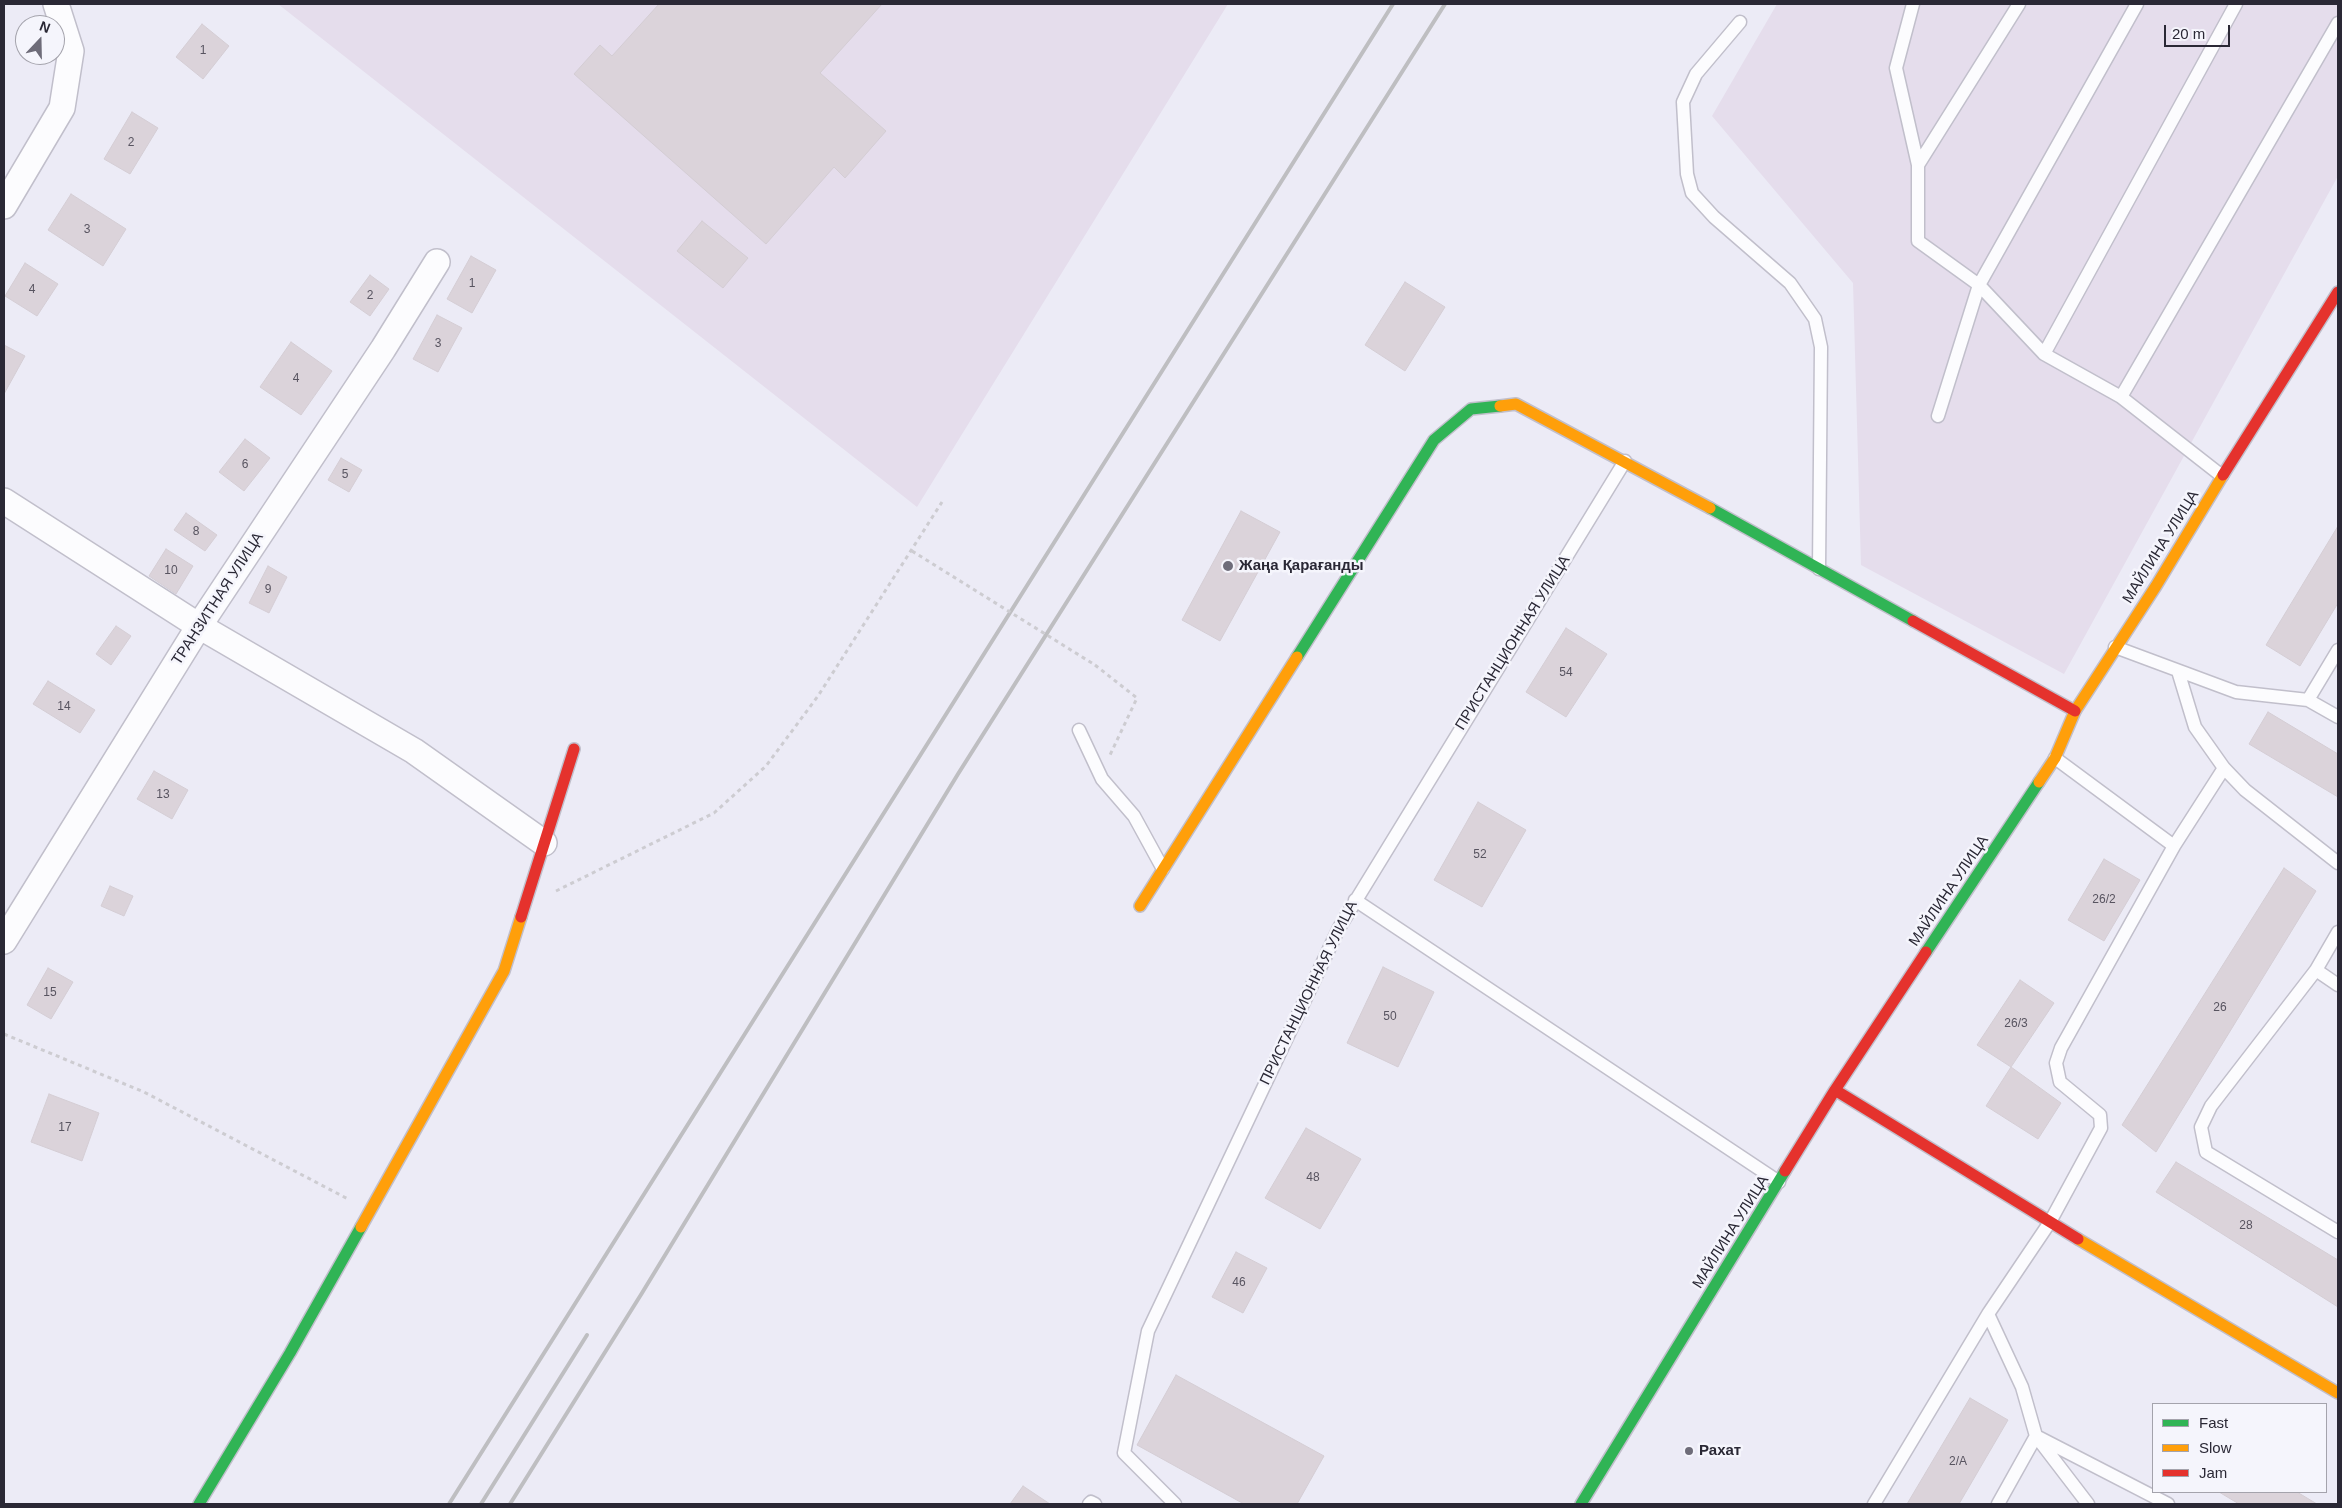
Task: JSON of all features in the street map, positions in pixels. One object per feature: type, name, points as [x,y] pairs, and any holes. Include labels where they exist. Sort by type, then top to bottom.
[{"type":"street","points":[[4,206],[62,108],[71,51],[56,4]]},
{"type":"street","name":"ТРАНЗИТНАЯ УЛИЦА","points":[[4,941],[199,626],[383,349],[437,262]]},
{"type":"street","name":"МАЙЛИНА УЛИЦА","points":[[1582,1504],[1836,1090],[2055,758],[2075,711],[2156,586],[2222,476],[2338,292]]},
{"type":"street","points":[[1140,906],[1434,440],[1471,409],[1516,404],[1625,461],[2075,711]]},
{"type":"street","points":[[4,500],[199,626],[414,751],[544,843]]},
{"type":"street","points":[[199,1504],[290,1353],[504,970],[574,749]]},
{"type":"street","points":[[1836,1090],[2050,1222],[2338,1393]]},
{"type":"lane","points":[[1913,4],[1896,68],[1918,165],[1918,241],[1979,285],[2044,354],[2121,396],[2222,476]]},
{"type":"lane","points":[[1918,165],[2019,4]]},
{"type":"lane","points":[[1938,416],[1979,285],[2137,4]]},
{"type":"lane","points":[[2044,354],[2236,4]]},
{"type":"lane","points":[[1740,22],[1696,74],[1683,102],[1688,174],[1692,193],[1714,217],[1790,283],[1815,319],[1821,347],[1819,569]]},
{"type":"lane","points":[[2121,396],[2338,23]]},
{"type":"lane","name":"ПРИСТАНЦИОННАЯ УЛИЦА","points":[[1175,1504],[1124,1453],[1148,1331],[1339,928],[1625,461]]},
{"type":"lane","points":[[2115,647],[2236,692],[2308,700],[2338,717]]},
{"type":"lane","points":[[2308,700],[2338,650]]},
{"type":"lane","points":[[2178,671],[2195,727],[2224,768],[2246,790],[2338,863]]},
{"type":"lane","points":[[1079,730],[1102,779],[1134,816],[1163,869]]},
{"type":"lane","points":[[2055,758],[2174,846]]},
{"type":"lane","points":[[1874,1504],[1988,1314],[2050,1222],[2101,1128],[2100,1115],[2060,1082],[2056,1063],[2061,1048],[2174,846],[2224,768]]},
{"type":"lane","points":[[1355,900],[1779,1182]]},
{"type":"lane","points":[[2338,932],[2316,970],[2211,1106],[2201,1127],[2206,1152],[2338,1232]]},
{"type":"lane","points":[[2316,970],[2338,985]]},
{"type":"lane","points":[[1988,1314],[2022,1387],[2036,1436],[2088,1504]]},
{"type":"lane","points":[[1998,1504],[2036,1436]]},
{"type":"lane","points":[[2036,1436],[2168,1504]]},
{"type":"lane","points":[[1089,1504],[1091,1502],[1095,1504]]},
{"type":"path","points":[[524,907],[714,813],[766,766],[818,696],[942,502]]},
{"type":"path","points":[[912,551],[1096,665],[1137,698],[1113,749],[1102,779]]},
{"type":"path","points":[[4,1034],[144,1092],[370,1210]]},
{"type":"shaded area","points":[[278,4],[1228,4],[917,507]]},
{"type":"shaded area","points":[[1777,4],[2338,4],[2338,176],[2064,674],[1861,565],[1853,283],[1712,116]]},
{"type":"building","points":[[659,4],[882,4],[820,73],[886,131],[845,178],[834,167],[766,244],[574,74],[600,45],[612,56]]},
{"type":"building","points":[[202,24],[229,46],[203,79],[176,57]]},
{"type":"building","points":[[132,112],[158,128],[130,174],[104,159]]},
{"type":"building","points":[[71,194],[126,229],[103,266],[48,230]]},
{"type":"building","points":[[702,221],[748,258],[723,288],[677,251]]},
{"type":"building","points":[[471,256],[496,270],[472,313],[447,299]]},
{"type":"building","points":[[25,263],[58,284],[37,316],[5,296]]},
{"type":"building","points":[[370,275],[389,289],[370,316],[350,302]]},
{"type":"building","points":[[1405,282],[1445,307],[1405,371],[1365,345]]},
{"type":"building","points":[[437,315],[462,328],[438,372],[413,359]]},
{"type":"building","points":[[291,342],[332,371],[301,415],[260,387]]},
{"type":"building","points":[[4,345],[25,356],[4,394]]},
{"type":"building","points":[[245,439],[270,458],[244,491],[219,472]]},
{"type":"building","points":[[341,458],[362,470],[349,492],[328,480]]},
{"type":"building","points":[[1241,511],[1280,532],[1220,641],[1182,620]]},
{"type":"building","points":[[186,513],[217,535],[205,551],[174,530]]},
{"type":"building","points":[[2338,526],[2338,603],[2300,666],[2266,645]]},
{"type":"building","points":[[166,549],[193,566],[176,594],[149,576]]},
{"type":"building","points":[[268,566],[287,577],[269,613],[249,603]]},
{"type":"building","points":[[116,626],[131,636],[111,665],[96,654]]},
{"type":"building","points":[[1566,628],[1607,654],[1566,717],[1526,692]]},
{"type":"building","points":[[48,681],[95,710],[80,733],[33,704]]},
{"type":"building","points":[[2268,712],[2338,754],[2338,797],[2249,744]]},
{"type":"building","points":[[154,771],[188,790],[172,819],[137,799]]},
{"type":"building","points":[[1478,802],[1526,830],[1482,907],[1434,880]]},
{"type":"building","points":[[2104,859],[2140,880],[2104,941],[2068,920]]},
{"type":"building","points":[[2284,868],[2316,891],[2156,1152],[2122,1125]]},
{"type":"building","points":[[110,886],[133,896],[124,916],[101,906]]},
{"type":"building","points":[[1383,967],[1434,992],[1398,1067],[1347,1043]]},
{"type":"building","points":[[48,968],[73,982],[51,1019],[27,1005]]},
{"type":"building","points":[[2020,980],[2054,1003],[2011,1067],[1977,1045]]},
{"type":"building","points":[[2011,1067],[2061,1103],[2038,1139],[1986,1106]]},
{"type":"building","points":[[49,1094],[99,1113],[82,1161],[31,1142]]},
{"type":"building","points":[[1306,1128],[1361,1159],[1320,1229],[1265,1198]]},
{"type":"building","points":[[2176,1162],[2338,1260],[2338,1307],[2156,1192]]},
{"type":"building","points":[[1236,1252],[1267,1268],[1243,1313],[1212,1297]]},
{"type":"building","points":[[1176,1375],[1324,1456],[1297,1504],[1244,1504],[1137,1445]]},
{"type":"building","points":[[1970,1398],[2008,1420],[1959,1504],[1907,1504]]},
{"type":"building","points":[[1023,1486],[1050,1504],[1010,1504]]},
{"type":"building","points":[[2221,1493],[2299,1493],[2317,1504],[2239,1504]]},
{"type":"railway","points":[[449,1504],[1393,4]]},
{"type":"railway","points":[[510,1504],[642,1293],[958,774],[1445,4]]},
{"type":"railway","points":[[481,1504],[587,1335]]},
{"type":"traffic: fast","points":[[1297,657],[1434,440],[1471,409],[1500,406]]},
{"type":"traffic: fast","points":[[1710,508],[1913,621]]},
{"type":"traffic: fast","points":[[1926,952],[2039,782]]},
{"type":"traffic: fast","points":[[1581,1504],[1785,1171]]},
{"type":"traffic: fast","points":[[199,1504],[290,1353],[361,1227]]},
{"type":"traffic: slow","points":[[1500,406],[1516,404],[1710,508]]},
{"type":"traffic: slow","points":[[2039,782],[2055,758],[2075,711],[2156,586],[2223,475]]},
{"type":"traffic: slow","points":[[1140,906],[1297,657]]},
{"type":"traffic: slow","points":[[361,1227],[504,971],[521,917]]},
{"type":"traffic: slow","points":[[2078,1239],[2338,1393]]},
{"type":"traffic: jam","points":[[2223,475],[2338,292]]},
{"type":"traffic: jam","points":[[1913,621],[2075,711]]},
{"type":"traffic: jam","points":[[521,917],[574,749]]},
{"type":"traffic: jam","points":[[1785,1171],[1835,1090],[1926,952]]},
{"type":"traffic: jam","points":[[1835,1090],[2078,1239]]},
{"type":"place","name":"Жаңа Қарағанды","points":[[1228,566]]},
{"type":"place","name":"Рахат","points":[[1689,1451]]}]
